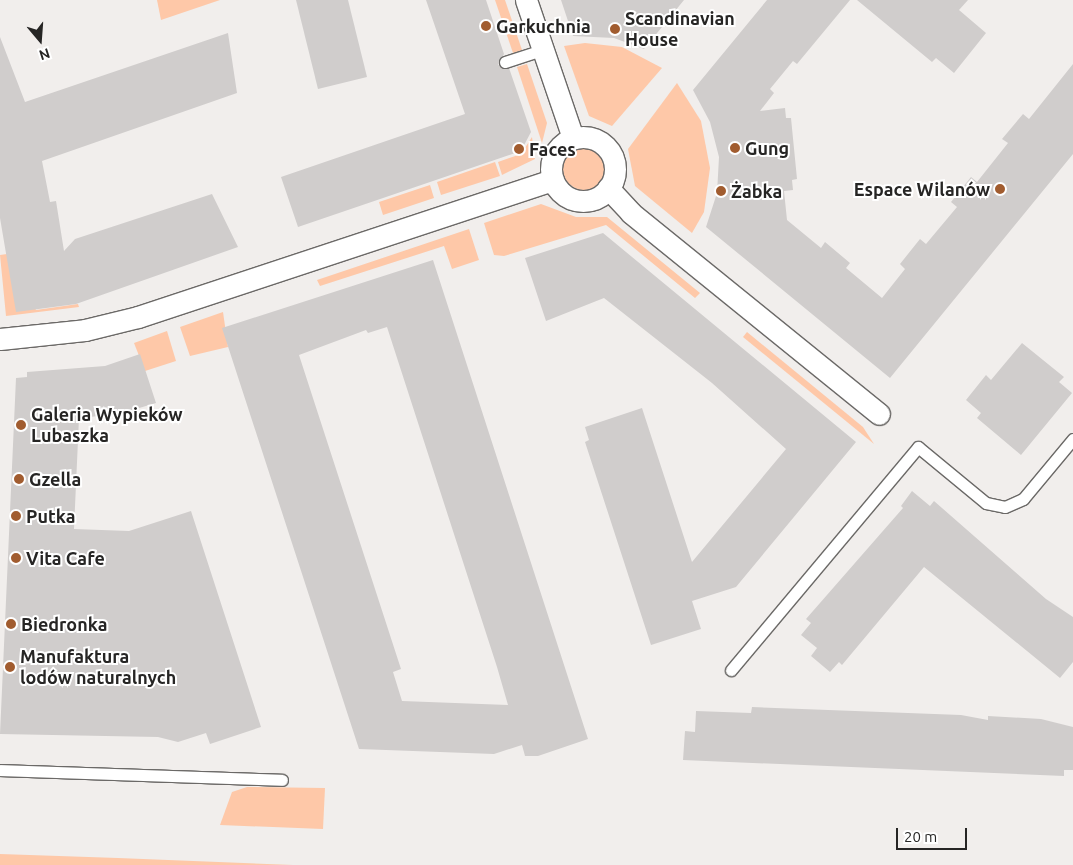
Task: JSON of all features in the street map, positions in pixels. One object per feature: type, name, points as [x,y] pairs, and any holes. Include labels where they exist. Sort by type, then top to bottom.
[{"type":"street","points":[[526,0],[573,138]]},
{"type":"street","points":[[573,138],[596,140],[612,156],[614,167],[608,188],[589,200],[578,200],[563,193],[553,180],[554,154],[573,138]]},
{"type":"street","points":[[0,338],[85,330],[138,317],[553,180]]},
{"type":"street","points":[[608,188],[631,213],[879,414]]},
{"type":"lane","points":[[505,62],[543,50]]},
{"type":"lane","points":[[732,670],[918,447],[986,503],[1005,507],[1023,499],[1073,439]]},
{"type":"lane","points":[[0,770],[282,780]]},
{"type":"shaded area","points":[[157,0],[220,0],[161,20]]},
{"type":"shaded area","points":[[495,0],[505,0],[522,50],[513,53]]},
{"type":"shaded area","points":[[585,43],[622,47],[662,68],[612,126],[589,116],[564,46]]},
{"type":"shaded area","points":[[527,64],[547,123],[542,143],[517,67]]},
{"type":"shaded area","points":[[677,83],[701,121],[710,168],[704,212],[692,233],[635,186],[628,149]]},
{"type":"shaded area","points":[[532,137],[535,159],[502,175],[498,162],[521,154]]},
{"type":"shaded area","points":[[580,148],[588,148],[599,154],[605,169],[599,184],[588,190],[580,190],[569,184],[563,173],[563,165],[569,154]]},
{"type":"shaded area","points":[[495,162],[500,176],[441,195],[437,182]]},
{"type":"shaded area","points":[[430,185],[434,198],[383,215],[379,202]]},
{"type":"shaded area","points":[[541,204],[576,217],[607,217],[700,293],[695,298],[606,225],[504,256],[494,255],[484,223]]},
{"type":"shaded area","points":[[469,229],[479,260],[452,269],[444,246],[320,286],[317,280]]},
{"type":"shaded area","points":[[7,254],[36,310],[78,304],[79,307],[6,316],[0,255]]},
{"type":"shaded area","points":[[223,312],[228,347],[190,356],[180,327]]},
{"type":"shaded area","points":[[167,331],[176,361],[145,371],[134,343]]},
{"type":"shaded area","points":[[747,332],[863,427],[874,444],[743,337]]},
{"type":"shaded area","points":[[247,787],[325,788],[323,829],[220,825],[232,792]]},
{"type":"shaded area","points":[[0,854],[118,858],[293,865],[0,865]]},
{"type":"building","points":[[296,0],[348,0],[367,77],[318,89]]},
{"type":"building","points":[[426,0],[486,0],[504,54],[498,65],[509,68],[531,132],[521,151],[298,227],[281,177],[465,114]]},
{"type":"building","name":"Scandinavian House","points":[[561,0],[684,0],[644,49],[614,38],[573,36]]},
{"type":"building","name":"Espace Wilanów","points":[[767,0],[850,0],[797,64],[793,61],[770,89],[774,93],[760,111],[785,108],[786,118],[791,118],[797,179],[792,180],[793,190],[784,191],[787,220],[821,248],[825,242],[850,263],[846,268],[882,298],[905,269],[900,264],[920,239],[926,244],[957,207],[951,202],[971,177],[977,182],[1008,143],[1002,139],[1023,114],[1029,119],[1073,64],[1073,154],[890,378],[706,227],[717,193],[719,157],[710,122],[693,90]]},
{"type":"building","points":[[857,0],[968,0],[959,10],[986,33],[954,73],[936,58],[932,62]]},
{"type":"building","points":[[228,33],[237,93],[42,161],[50,202],[56,201],[64,251],[75,239],[212,194],[238,247],[76,304],[16,312],[0,218],[0,37],[25,102]]},
{"type":"building","points":[[603,233],[856,442],[736,587],[692,601],[701,629],[651,645],[585,442],[589,440],[585,427],[642,408],[692,562],[786,449],[712,383],[604,298],[546,321],[525,258]]},
{"type":"building","points":[[433,260],[588,739],[538,756],[525,756],[522,745],[494,754],[359,749],[222,328]],"holes":[[[387,327],[508,705],[402,701],[393,672],[401,669],[299,355],[366,330],[368,333]]]},
{"type":"building","points":[[1022,343],[1064,377],[1059,382],[1072,393],[1021,455],[977,418],[981,413],[966,400],[986,375],[991,380]]},
{"type":"building","points":[[140,354],[156,403],[119,414],[79,418],[74,529],[129,531],[191,511],[261,727],[210,744],[206,733],[178,742],[158,737],[0,734],[16,378],[27,377],[27,372],[105,366]]},
{"type":"building","points":[[912,491],[930,506],[934,501],[1046,599],[1073,617],[1073,662],[1060,678],[924,567],[842,665],[839,662],[830,672],[811,656],[817,648],[801,635],[811,623],[806,619],[903,508],[901,506]]},
{"type":"building","points":[[752,707],[961,715],[988,720],[988,716],[1041,719],[1073,727],[1073,770],[1064,770],[1064,776],[683,760],[685,731],[695,732],[696,711],[751,713]]},
{"type":"place","name":"Garkuchnia","points":[[486,26]]},
{"type":"place","name":"Scandinavian House","points":[[615,29]]},
{"type":"place","name":"Gung","points":[[735,148]]},
{"type":"place","name":"Faces","points":[[519,149]]},
{"type":"place","name":"Espace Wilanów","points":[[1000,189]]},
{"type":"place","name":"Żabka","points":[[721,191]]},
{"type":"place","name":"Galeria Wypieków Lubaszka","points":[[21,425]]},
{"type":"place","name":"Gzella","points":[[19,479]]},
{"type":"place","name":"Putka","points":[[16,516]]},
{"type":"place","name":"Vita Cafe","points":[[16,558]]},
{"type":"place","name":"Biedronka","points":[[11,624]]},
{"type":"place","name":"Manufaktura lodów naturalnych","points":[[10,667]]}]
